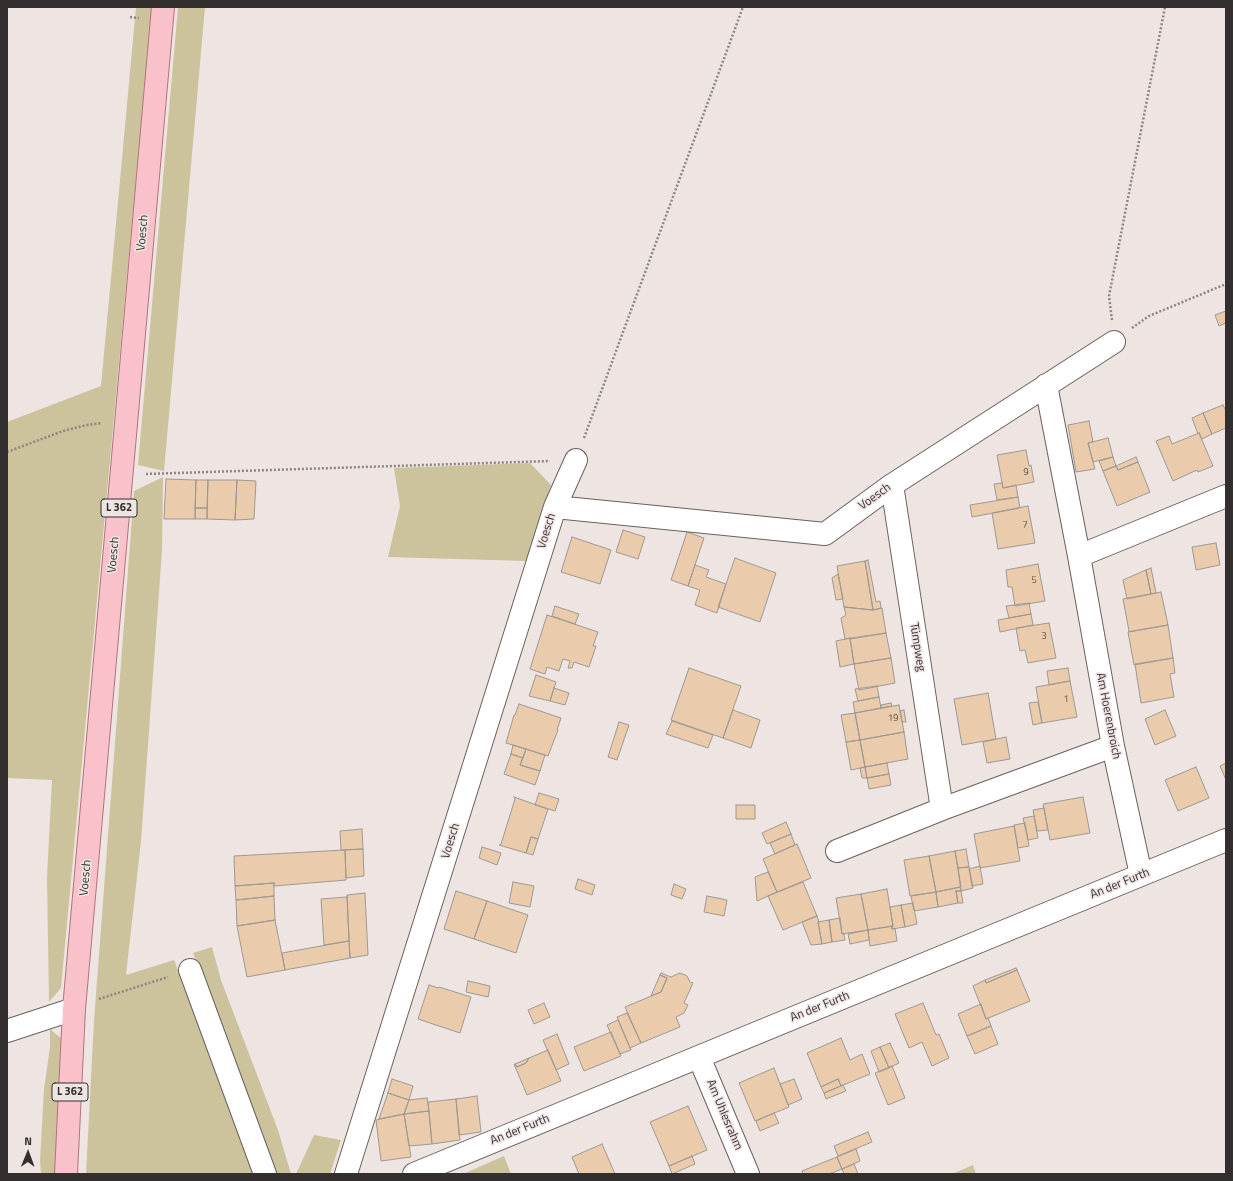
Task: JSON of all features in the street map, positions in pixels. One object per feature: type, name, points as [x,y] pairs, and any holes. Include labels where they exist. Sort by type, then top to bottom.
[{"type":"main road","name":"Voesch","points":[[74,1009],[163,7]]},
{"type":"main road","name":"L 362","points":[[66,1174],[74,1009]]},
{"type":"street","name":"Voesch","points":[[555,507],[825,534],[892,485],[1114,342]]},
{"type":"street","name":"Am Hoerenbroich","points":[[1046,385],[1079,556],[1113,746],[1141,875]]},
{"type":"street","name":"Voesch","points":[[346,1174],[555,507],[576,460]]},
{"type":"street","name":"Tümpweg","points":[[892,485],[942,809]]},
{"type":"street","points":[[1079,556],[1226,496]]},
{"type":"street","points":[[837,851],[942,809],[1113,746]]},
{"type":"street","name":"An der Furth","points":[[414,1174],[1226,840]]},
{"type":"street","points":[[190,970],[265,1174]]},
{"type":"street","points":[[7,1031],[74,1009]]},
{"type":"street","name":"Am Uhlesrahm","points":[[699,1056],[748,1174]]},
{"type":"path","points":[[145,474],[576,460],[743,7]]},
{"type":"path","points":[[1114,342],[1109,296],[1165,7]]},
{"type":"path","points":[[1114,342],[1149,316],[1226,284]]},
{"type":"path","points":[[7,452],[63,431],[87,425],[126,420]]},
{"type":"path","points":[[74,1009],[100,998],[190,970]]},
{"type":"shaded area","points":[[136,7],[152,7],[61,988],[49,1002],[47,877],[52,780],[7,778],[7,422],[101,386]]},
{"type":"shaded area","points":[[178,7],[205,7],[164,471],[138,465]]},
{"type":"shaded area","points":[[530,463],[551,485],[526,561],[388,557],[400,506],[394,468]]},
{"type":"shaded area","points":[[163,477],[162,551],[141,841],[126,975],[174,960],[257,1174],[86,1174],[94,1021],[134,491]]},
{"type":"shaded area","points":[[212,947],[221,980],[278,1130],[291,1174],[277,1174],[193,953]]},
{"type":"shaded area","points":[[50,1029],[63,1040],[57,1174],[41,1174],[40,1160],[44,1089],[50,1047]]},
{"type":"shaded area","points":[[314,1135],[341,1140],[330,1174],[296,1174]]},
{"type":"shaded area","points":[[504,1156],[511,1174],[463,1174]]},
{"type":"shaded area","points":[[973,1165],[976,1174],[952,1174]]},
{"type":"building","points":[[1226,311],[1226,323],[1219,326],[1215,315]]},
{"type":"building","points":[[1223,405],[1226,411],[1226,428],[1212,434],[1203,413]]},
{"type":"building","points":[[1203,413],[1212,434],[1202,439],[1199,433],[1198,434],[1192,418]]},
{"type":"building","points":[[1089,421],[1093,442],[1088,443],[1095,469],[1076,472],[1068,425]]},
{"type":"building","points":[[1199,433],[1213,466],[1198,472],[1197,470],[1173,481],[1156,441],[1169,436],[1172,444]]},
{"type":"building","points":[[1108,438],[1113,457],[1093,462],[1088,443]]},
{"type":"building","points":[[1026,450],[1029,466],[1031,465],[1034,482],[1003,488],[997,455]]},
{"type":"building","points":[[1113,457],[1116,466],[1103,471],[1099,461]]},
{"type":"building","points":[[1136,457],[1138,462],[1118,470],[1116,466]]},
{"type":"building","points":[[1138,462],[1150,492],[1117,506],[1103,471],[1116,466],[1118,470]]},
{"type":"building","points":[[166,479],[196,480],[195,519],[164,519]]},
{"type":"building","points":[[196,480],[208,480],[207,508],[195,508]]},
{"type":"building","points":[[208,480],[237,480],[235,520],[207,519]]},
{"type":"building","points":[[237,480],[256,481],[254,519],[235,520]]},
{"type":"building","points":[[1002,483],[1003,488],[1016,485],[1018,497],[997,500],[994,484]]},
{"type":"building","points":[[1018,497],[1020,508],[972,517],[970,505]]},
{"type":"building","points":[[1028,506],[1035,543],[998,549],[992,513]]},
{"type":"building","points":[[195,508],[207,508],[207,519],[195,519]]},
{"type":"building","points":[[623,530],[645,537],[638,559],[616,552]]},
{"type":"building","points":[[687,532],[704,538],[688,586],[671,580]]},
{"type":"building","points":[[572,537],[611,550],[600,584],[561,572]]},
{"type":"building","points":[[1216,543],[1220,565],[1196,570],[1192,547]]},
{"type":"building","points":[[735,558],[776,573],[760,622],[718,607]]},
{"type":"building","points":[[868,560],[876,602],[880,601],[881,608],[873,610],[865,561]]},
{"type":"building","points":[[865,561],[873,610],[844,607],[837,566]]},
{"type":"building","points":[[1038,564],[1045,601],[1015,606],[1012,587],[1008,587],[1006,570]]},
{"type":"building","points":[[695,565],[709,570],[706,577],[726,584],[717,613],[695,605],[700,590],[688,586]]},
{"type":"building","points":[[1151,568],[1156,593],[1151,594],[1146,570]]},
{"type":"building","points":[[1146,570],[1151,594],[1127,599],[1123,580]]},
{"type":"building","points":[[838,574],[843,599],[836,600],[832,578]]},
{"type":"building","points":[[1161,592],[1168,625],[1128,632],[1123,599]]},
{"type":"building","points":[[1029,603],[1031,614],[1009,618],[1006,606]]},
{"type":"building","points":[[555,606],[579,614],[575,624],[552,616]]},
{"type":"building","points":[[844,607],[873,610],[882,608],[886,633],[845,639],[841,618],[846,615]]},
{"type":"building","points":[[1031,614],[1033,625],[1000,632],[998,620]]},
{"type":"building","points":[[547,615],[598,632],[593,646],[596,646],[589,667],[574,662],[572,668],[568,668],[570,661],[563,659],[559,671],[547,667],[545,674],[530,669]]},
{"type":"building","points":[[1049,623],[1056,658],[1028,663],[1025,650],[1020,651],[1016,628]]},
{"type":"building","points":[[1168,625],[1173,658],[1134,665],[1128,632]]},
{"type":"building","points":[[886,633],[891,658],[854,664],[850,639]]},
{"type":"building","points":[[850,638],[854,664],[840,667],[836,641]]},
{"type":"building","points":[[891,658],[895,683],[859,690],[854,664]]},
{"type":"building","points":[[1173,658],[1175,673],[1170,674],[1174,697],[1141,703],[1135,664]]},
{"type":"building","points":[[689,668],[741,686],[723,738],[671,720]]},
{"type":"building","points":[[1068,668],[1070,681],[1049,685],[1047,671]]},
{"type":"building","points":[[536,675],[556,682],[550,701],[529,696]]},
{"type":"building","points":[[1070,681],[1077,717],[1042,723],[1036,687]]},
{"type":"building","points":[[877,686],[879,697],[858,701],[855,689]]},
{"type":"building","points":[[554,688],[569,693],[565,705],[550,701]]},
{"type":"building","points":[[988,693],[996,739],[962,745],[954,699]]},
{"type":"building","points":[[879,697],[881,708],[855,713],[853,702]]},
{"type":"building","points":[[1038,702],[1042,723],[1033,725],[1029,703]]},
{"type":"building","points":[[891,703],[892,706],[881,708],[881,705]]},
{"type":"building","points":[[519,704],[561,718],[548,756],[506,743],[514,715]]},
{"type":"building","points":[[899,705],[904,732],[860,740],[855,713]]},
{"type":"building","points":[[733,710],[760,720],[751,748],[723,738]]},
{"type":"building","points":[[904,710],[906,722],[902,722],[900,711]]},
{"type":"building","points":[[1165,710],[1176,736],[1155,745],[1145,719]]},
{"type":"building","points":[[855,713],[860,740],[846,742],[841,715]]},
{"type":"building","points":[[672,721],[713,735],[708,748],[666,734]]},
{"type":"building","points":[[619,722],[629,725],[617,760],[608,757]]},
{"type":"building","points":[[904,732],[908,759],[865,767],[860,740]]},
{"type":"building","points":[[1006,737],[1010,759],[987,763],[983,742]]},
{"type":"building","points":[[860,740],[865,767],[851,770],[846,742]]},
{"type":"building","points":[[513,745],[526,749],[523,758],[511,754]]},
{"type":"building","points":[[526,749],[545,755],[540,771],[520,765]]},
{"type":"building","points":[[511,754],[523,758],[520,765],[540,771],[535,785],[504,774]]},
{"type":"building","points":[[887,763],[889,774],[867,778],[865,767]]},
{"type":"building","points":[[1226,763],[1226,780],[1220,766]]},
{"type":"building","points":[[865,767],[867,778],[862,778],[860,768]]},
{"type":"building","points":[[1196,767],[1209,798],[1178,811],[1165,780]]},
{"type":"building","points":[[889,774],[891,785],[869,789],[867,778]]},
{"type":"building","points":[[539,793],[559,799],[555,811],[535,805]]},
{"type":"building","points":[[514,797],[548,809],[538,839],[531,837],[526,853],[499,845],[501,844],[515,799]]},
{"type":"building","points":[[1083,797],[1090,833],[1050,840],[1043,804]]},
{"type":"building","points":[[736,805],[755,805],[755,819],[736,819]]},
{"type":"building","points":[[1044,808],[1048,830],[1037,831],[1033,810]]},
{"type":"building","points":[[1034,816],[1038,838],[1028,840],[1023,818]]},
{"type":"building","points":[[786,822],[791,834],[767,844],[762,833]]},
{"type":"building","points":[[1025,823],[1029,846],[1018,848],[1014,825]]},
{"type":"building","points":[[1014,826],[1020,861],[980,868],[974,834]]},
{"type":"building","points":[[362,829],[363,849],[341,850],[340,831]]},
{"type":"building","points":[[791,834],[795,845],[775,854],[770,843]]},
{"type":"building","points":[[531,837],[538,839],[533,855],[526,853]]},
{"type":"building","points":[[797,844],[811,878],[777,892],[763,859]]},
{"type":"building","points":[[482,847],[501,853],[497,865],[479,858]]},
{"type":"building","points":[[363,849],[364,876],[346,878],[345,850]]},
{"type":"building","points":[[966,849],[969,867],[958,868],[955,851]]},
{"type":"building","points":[[345,850],[346,880],[274,886],[274,883],[235,886],[234,856]]},
{"type":"building","points":[[955,851],[961,887],[936,892],[929,856]]},
{"type":"building","points":[[929,856],[936,892],[910,896],[904,860]]},
{"type":"building","points":[[980,866],[983,884],[972,886],[969,869]]},
{"type":"building","points":[[969,867],[973,888],[961,891],[958,868]]},
{"type":"building","points":[[768,872],[777,892],[757,901],[755,877]]},
{"type":"building","points":[[578,879],[595,885],[592,895],[575,889]]},
{"type":"building","points":[[513,882],[534,886],[530,907],[509,903]]},
{"type":"building","points":[[803,882],[817,916],[783,930],[768,896]]},
{"type":"building","points":[[274,883],[274,896],[236,900],[235,886]]},
{"type":"building","points":[[674,884],[686,889],[682,899],[671,895]]},
{"type":"building","points":[[960,887],[961,891],[956,891],[958,903],[938,907],[936,892]]},
{"type":"building","points":[[887,889],[893,926],[868,930],[861,894]]},
{"type":"building","points":[[456,891],[487,901],[474,939],[444,929]]},
{"type":"building","points":[[956,891],[961,891],[963,903],[958,903]]},
{"type":"building","points":[[936,892],[938,907],[914,911],[911,896]]},
{"type":"building","points":[[365,893],[368,955],[350,958],[347,895]]},
{"type":"building","points":[[861,894],[868,930],[842,934],[836,898]]},
{"type":"building","points":[[274,896],[275,920],[237,926],[236,900]]},
{"type":"building","points":[[707,896],[727,900],[724,916],[704,912]]},
{"type":"building","points":[[347,897],[349,941],[324,945],[321,899]]},
{"type":"building","points":[[487,901],[528,915],[516,953],[474,939]]},
{"type":"building","points":[[913,903],[917,924],[905,927],[901,905]]},
{"type":"building","points":[[901,905],[905,927],[892,929],[893,926],[890,907]]},
{"type":"building","points":[[817,916],[822,944],[811,945],[802,922]]},
{"type":"building","points":[[840,918],[842,934],[844,934],[845,940],[832,942],[829,920]]},
{"type":"building","points":[[275,920],[285,970],[247,977],[237,926]]},
{"type":"building","points":[[829,920],[832,942],[822,944],[818,922]]},
{"type":"building","points":[[892,926],[892,929],[895,928],[897,941],[870,946],[868,930]]},
{"type":"building","points":[[868,930],[869,940],[850,944],[848,934]]},
{"type":"building","points":[[349,941],[350,958],[285,970],[282,953]]},
{"type":"building","points":[[1016,968],[1017,970],[986,983],[985,980]]},
{"type":"building","points":[[1017,970],[1030,1001],[986,1019],[973,986],[985,980],[986,983]]},
{"type":"building","points":[[661,973],[671,977],[680,973],[687,976],[690,982],[693,983],[684,1003],[688,1005],[684,1013],[676,1017],[680,1027],[641,1043],[625,1007],[661,992],[667,978],[660,975]]},
{"type":"building","points":[[660,975],[667,978],[661,992],[651,996]]},
{"type":"building","points":[[468,981],[490,986],[488,997],[466,992]]},
{"type":"building","points":[[429,985],[471,997],[460,1033],[418,1019]]},
{"type":"building","points":[[544,1003],[550,1017],[534,1024],[528,1010]]},
{"type":"building","points":[[923,1003],[936,1035],[939,1034],[949,1058],[932,1066],[922,1042],[909,1048],[895,1014]]},
{"type":"building","points":[[981,1004],[986,1019],[988,1018],[991,1026],[967,1036],[958,1014]]},
{"type":"building","points":[[627,1013],[641,1043],[630,1048],[617,1017]]},
{"type":"building","points":[[618,1020],[631,1050],[620,1054],[607,1025]]},
{"type":"building","points":[[991,1026],[998,1044],[975,1054],[967,1036]]},
{"type":"building","points":[[611,1032],[621,1056],[584,1071],[574,1047]]},
{"type":"building","points":[[557,1034],[569,1064],[556,1070],[543,1040]]},
{"type":"building","points":[[841,1038],[850,1060],[862,1054],[870,1074],[841,1086],[838,1079],[821,1087],[807,1053]]},
{"type":"building","points":[[890,1043],[899,1063],[889,1068],[880,1047]]},
{"type":"building","points":[[880,1047],[889,1068],[879,1072],[871,1051]]},
{"type":"building","points":[[548,1050],[561,1081],[527,1095],[514,1064],[517,1067],[526,1063],[529,1058]]},
{"type":"building","points":[[529,1058],[526,1063],[517,1067],[515,1064]]},
{"type":"building","points":[[892,1066],[905,1098],[888,1105],[875,1073]]},
{"type":"building","points":[[774,1068],[789,1107],[755,1121],[739,1083]]},
{"type":"building","points":[[392,1079],[413,1086],[409,1100],[388,1093]]},
{"type":"building","points":[[794,1079],[802,1099],[788,1105],[780,1084]]},
{"type":"building","points":[[838,1079],[841,1086],[824,1093],[821,1087]]},
{"type":"building","points":[[843,1085],[846,1091],[826,1099],[824,1093]]},
{"type":"building","points":[[388,1093],[409,1100],[404,1114],[379,1119]]},
{"type":"building","points":[[477,1096],[481,1132],[459,1135],[456,1099]]},
{"type":"building","points":[[427,1098],[429,1111],[404,1114],[409,1100]]},
{"type":"building","points":[[456,1099],[460,1140],[432,1144],[428,1102]]},
{"type":"building","points":[[688,1106],[707,1150],[669,1166],[650,1122]]},
{"type":"building","points":[[429,1111],[432,1144],[409,1146],[404,1114]]},
{"type":"building","points":[[774,1113],[779,1123],[760,1131],[756,1121]]},
{"type":"building","points":[[404,1114],[411,1157],[381,1161],[376,1120]]},
{"type":"building","points":[[868,1132],[872,1142],[838,1156],[834,1146]]},
{"type":"building","points":[[602,1144],[615,1174],[579,1174],[572,1157]]},
{"type":"building","points":[[856,1149],[860,1161],[842,1169],[837,1157]]},
{"type":"building","points":[[692,1156],[695,1164],[672,1174],[669,1166]]},
{"type":"building","points":[[837,1157],[842,1169],[829,1174],[803,1174],[802,1171]]},
{"type":"building","points":[[854,1164],[858,1174],[844,1174],[842,1169]]}]
